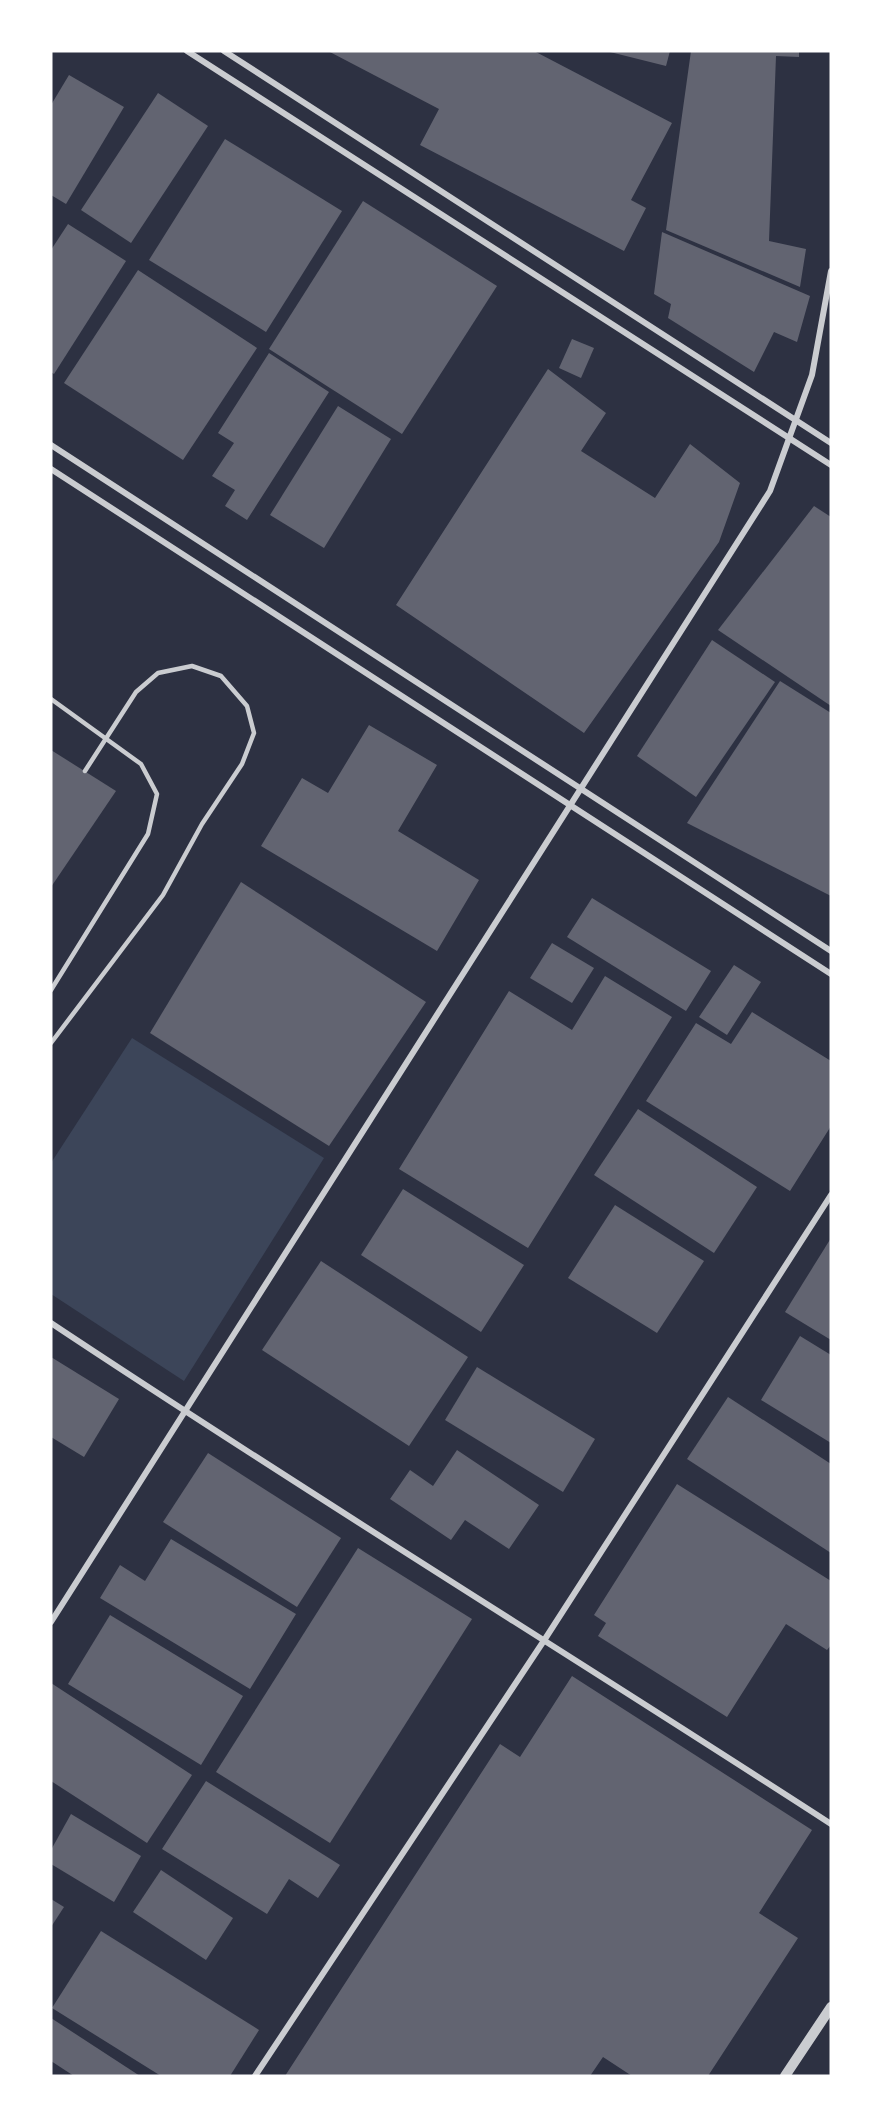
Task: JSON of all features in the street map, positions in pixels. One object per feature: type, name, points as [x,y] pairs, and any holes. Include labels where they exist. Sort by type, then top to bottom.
[{"type":"street","points":[[187,51],[831,465]]},
{"type":"street","points":[[224,51],[831,443]]},
{"type":"street","points":[[51,1622],[770,491],[812,375],[831,271]]},
{"type":"street","points":[[51,445],[831,951]]},
{"type":"street","points":[[51,469],[831,974]]},
{"type":"street","points":[[255,2076],[545,1639],[831,1195]]},
{"type":"street","points":[[51,1323],[185,1413],[545,1639],[831,1824]]},
{"type":"street","points":[[785,2076],[831,2007]]},
{"type":"lane","points":[[51,1043],[163,895],[202,824],[242,764],[254,733],[248,706],[221,676],[192,666],[158,673],[136,692],[85,771]]},
{"type":"lane","points":[[51,699],[141,764],[157,794],[148,834],[51,990]]},
{"type":"shaded area","points":[[132,1038],[324,1158],[184,1381],[51,1294],[51,1163]]},
{"type":"building","points":[[328,51],[534,51],[672,123],[631,200],[646,208],[624,251],[420,145],[439,109]]},
{"type":"building","points":[[606,51],[670,51],[666,66]]},
{"type":"building","points":[[691,51],[799,51],[799,57],[776,56],[769,241],[806,249],[800,287],[666,230]]},
{"type":"building","points":[[69,75],[124,107],[66,204],[51,195],[51,105]]},
{"type":"building","points":[[158,93],[208,126],[131,243],[81,210]]},
{"type":"building","points":[[225,139],[342,211],[266,332],[149,260]]},
{"type":"building","points":[[363,201],[497,286],[402,434],[269,349]]},
{"type":"building","points":[[68,224],[126,261],[54,374],[51,372],[51,250]]},
{"type":"building","points":[[662,232],[810,296],[797,342],[774,332],[754,372],[668,318],[671,304],[654,294]]},
{"type":"building","points":[[138,270],[257,348],[183,460],[64,383]]},
{"type":"building","points":[[572,339],[594,348],[581,378],[559,368]]},
{"type":"building","points":[[269,353],[329,392],[247,520],[225,506],[235,490],[212,476],[234,443],[218,433]]},
{"type":"building","points":[[548,369],[606,413],[581,451],[655,498],[690,444],[740,483],[719,542],[584,733],[396,605]]},
{"type":"building","points":[[338,406],[391,439],[324,548],[270,515]]},
{"type":"building","points":[[814,506],[831,517],[831,706],[718,630]]},
{"type":"building","points":[[712,640],[775,682],[696,797],[637,756]]},
{"type":"building","points":[[780,681],[831,713],[831,896],[687,823]]},
{"type":"building","points":[[369,725],[437,765],[398,831],[479,880],[437,951],[261,846],[302,778],[328,793]]},
{"type":"building","points":[[51,750],[116,791],[51,887]]},
{"type":"building","points":[[241,882],[426,1002],[329,1146],[150,1033]]},
{"type":"building","points":[[592,898],[711,971],[686,1011],[567,937]]},
{"type":"building","points":[[552,943],[594,968],[572,1003],[530,978]]},
{"type":"building","points":[[734,965],[761,982],[727,1035],[699,1017]]},
{"type":"building","points":[[605,976],[672,1017],[528,1248],[399,1169],[509,991],[572,1030]]},
{"type":"building","points":[[752,1012],[831,1061],[831,1126],[790,1191],[646,1101],[696,1023],[731,1044]]},
{"type":"building","points":[[638,1109],[757,1187],[714,1253],[594,1175]]},
{"type":"building","points":[[403,1189],[524,1265],[481,1332],[361,1255]]},
{"type":"building","points":[[615,1205],[704,1261],[657,1333],[568,1278]]},
{"type":"building","points":[[831,1238],[831,1340],[785,1312]]},
{"type":"building","points":[[321,1261],[468,1357],[409,1446],[262,1350]]},
{"type":"building","points":[[800,1336],[831,1355],[831,1443],[761,1400]]},
{"type":"building","points":[[51,1357],[119,1399],[84,1457],[51,1437]]},
{"type":"building","points":[[477,1367],[595,1439],[563,1492],[445,1420]]},
{"type":"building","points":[[728,1397],[831,1464],[831,1553],[687,1459]]},
{"type":"building","points":[[457,1450],[539,1505],[509,1549],[465,1520],[451,1540],[390,1499],[410,1470],[433,1486]]},
{"type":"building","points":[[208,1453],[341,1538],[297,1607],[163,1522]]},
{"type":"building","points":[[677,1484],[831,1581],[831,1645],[827,1650],[786,1624],[727,1717],[598,1636],[606,1623],[594,1615]]},
{"type":"building","points":[[171,1539],[296,1614],[250,1689],[100,1598],[120,1565],[145,1581]]},
{"type":"building","points":[[358,1548],[472,1619],[330,1843],[216,1772]]},
{"type":"building","points":[[110,1615],[243,1696],[201,1765],[68,1684]]},
{"type":"building","points":[[572,1676],[812,1830],[759,1913],[798,1938],[708,2076],[632,2076],[603,2057],[590,2076],[285,2076],[500,1744],[520,1757]]},
{"type":"building","points":[[51,1683],[192,1775],[147,1843],[51,1781]]},
{"type":"building","points":[[206,1781],[340,1865],[318,1898],[289,1879],[267,1914],[162,1849]]},
{"type":"building","points":[[71,1814],[141,1856],[114,1902],[51,1864],[51,1850]]},
{"type":"building","points":[[161,1870],[233,1918],[206,1960],[133,1912]]},
{"type":"building","points":[[51,1899],[64,1907],[51,1927]]},
{"type":"building","points":[[101,1931],[259,2030],[230,2076],[161,2076],[52,2008]]},
{"type":"building","points":[[51,2018],[140,2076],[74,2076],[51,2061]]}]
